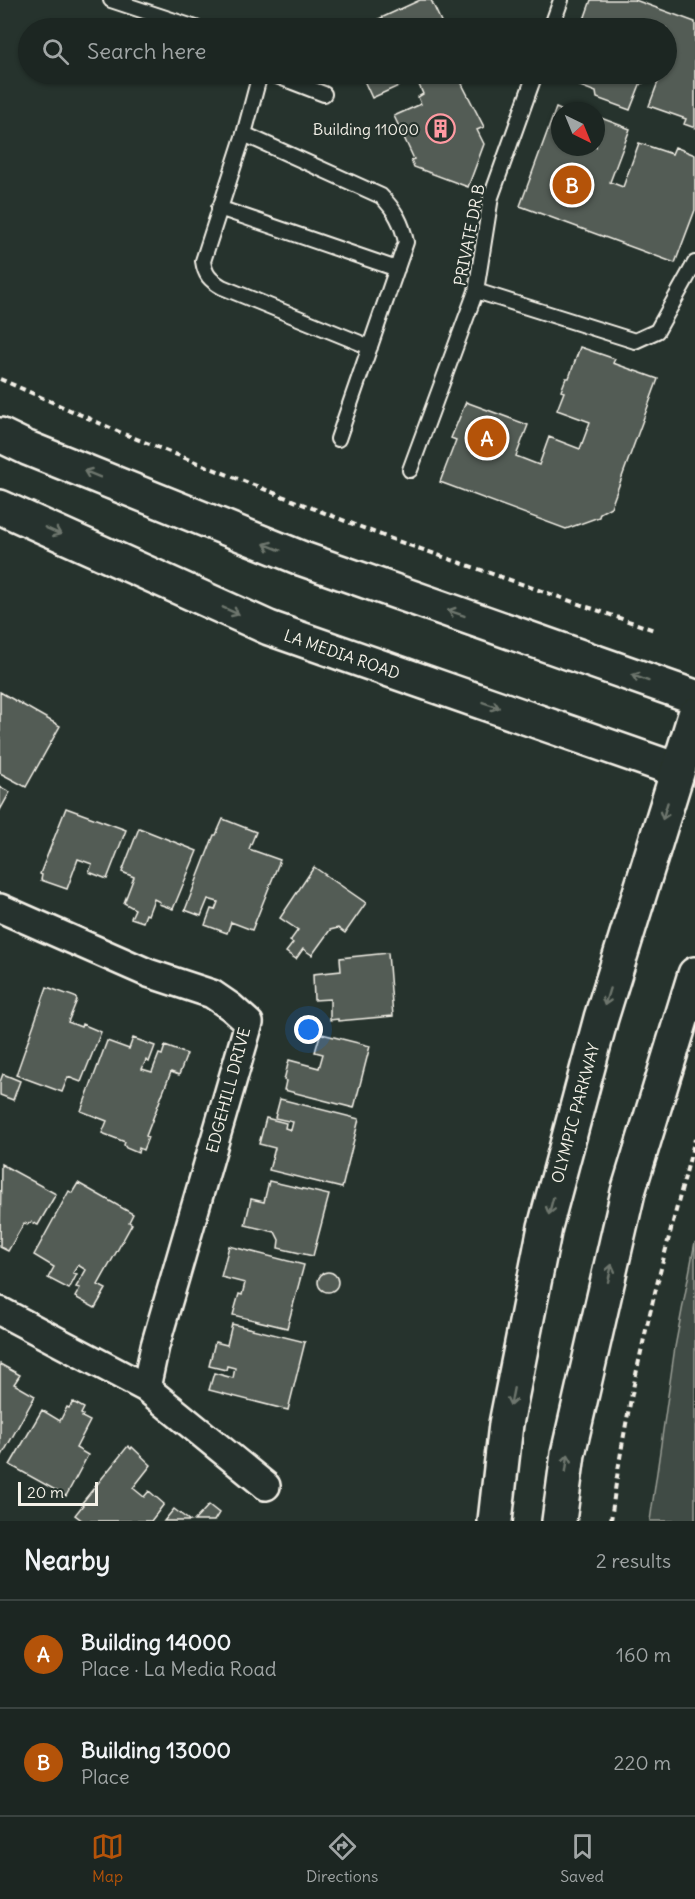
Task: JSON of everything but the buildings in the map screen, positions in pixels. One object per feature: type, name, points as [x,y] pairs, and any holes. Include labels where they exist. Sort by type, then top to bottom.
[{"type":"main road","points":[[0,435],[27,448],[303,559],[695,697]]},
{"type":"main road","name":"LA MEDIA ROAD","points":[[0,507],[269,628],[686,772]]},
{"type":"main road","name":"OLYMPIC PARKWAY","points":[[495,1521],[506,1424],[545,1227],[601,1018],[686,772],[695,715]]},
{"type":"main road","points":[[559,1521],[568,1454],[628,1192],[695,974]]},
{"type":"street","name":"EDGEHILL DRIVE","points":[[0,908],[148,973],[212,994],[249,1023],[155,1346],[146,1388]]},
{"type":"street","points":[[0,1311],[146,1388],[266,1486]]},
{"type":"lane","points":[[111,0],[166,18]]},
{"type":"lane","points":[[555,18],[561,0]]},
{"type":"lane","points":[[257,84],[244,134],[203,261],[204,272],[222,287],[370,347]]},
{"type":"lane","points":[[298,84],[324,94]]},
{"type":"lane","name":"PRIVATE DR B","points":[[410,470],[476,291],[491,197],[531,84]]},
{"type":"lane","points":[[244,134],[381,196],[393,209],[403,226],[406,242],[338,439]]},
{"type":"lane","points":[[219,208],[397,269]]},
{"type":"lane","points":[[476,291],[635,340],[657,331],[695,263]]},
{"type":"path","points":[[0,379],[124,434],[386,537],[654,630]]},
{"type":"path","points":[[611,1521],[619,1458],[666,1247],[695,1139]]},
{"type":"shaded area","points":[[695,1242],[695,1521],[650,1521],[675,1347]]},
{"type":"place","name":"Building 11000","points":[[440,129]]},
{"type":"place","name":"Building 13000","points":[[572,185]]},
{"type":"place","name":"Building 14000","points":[[487,438]]}]
